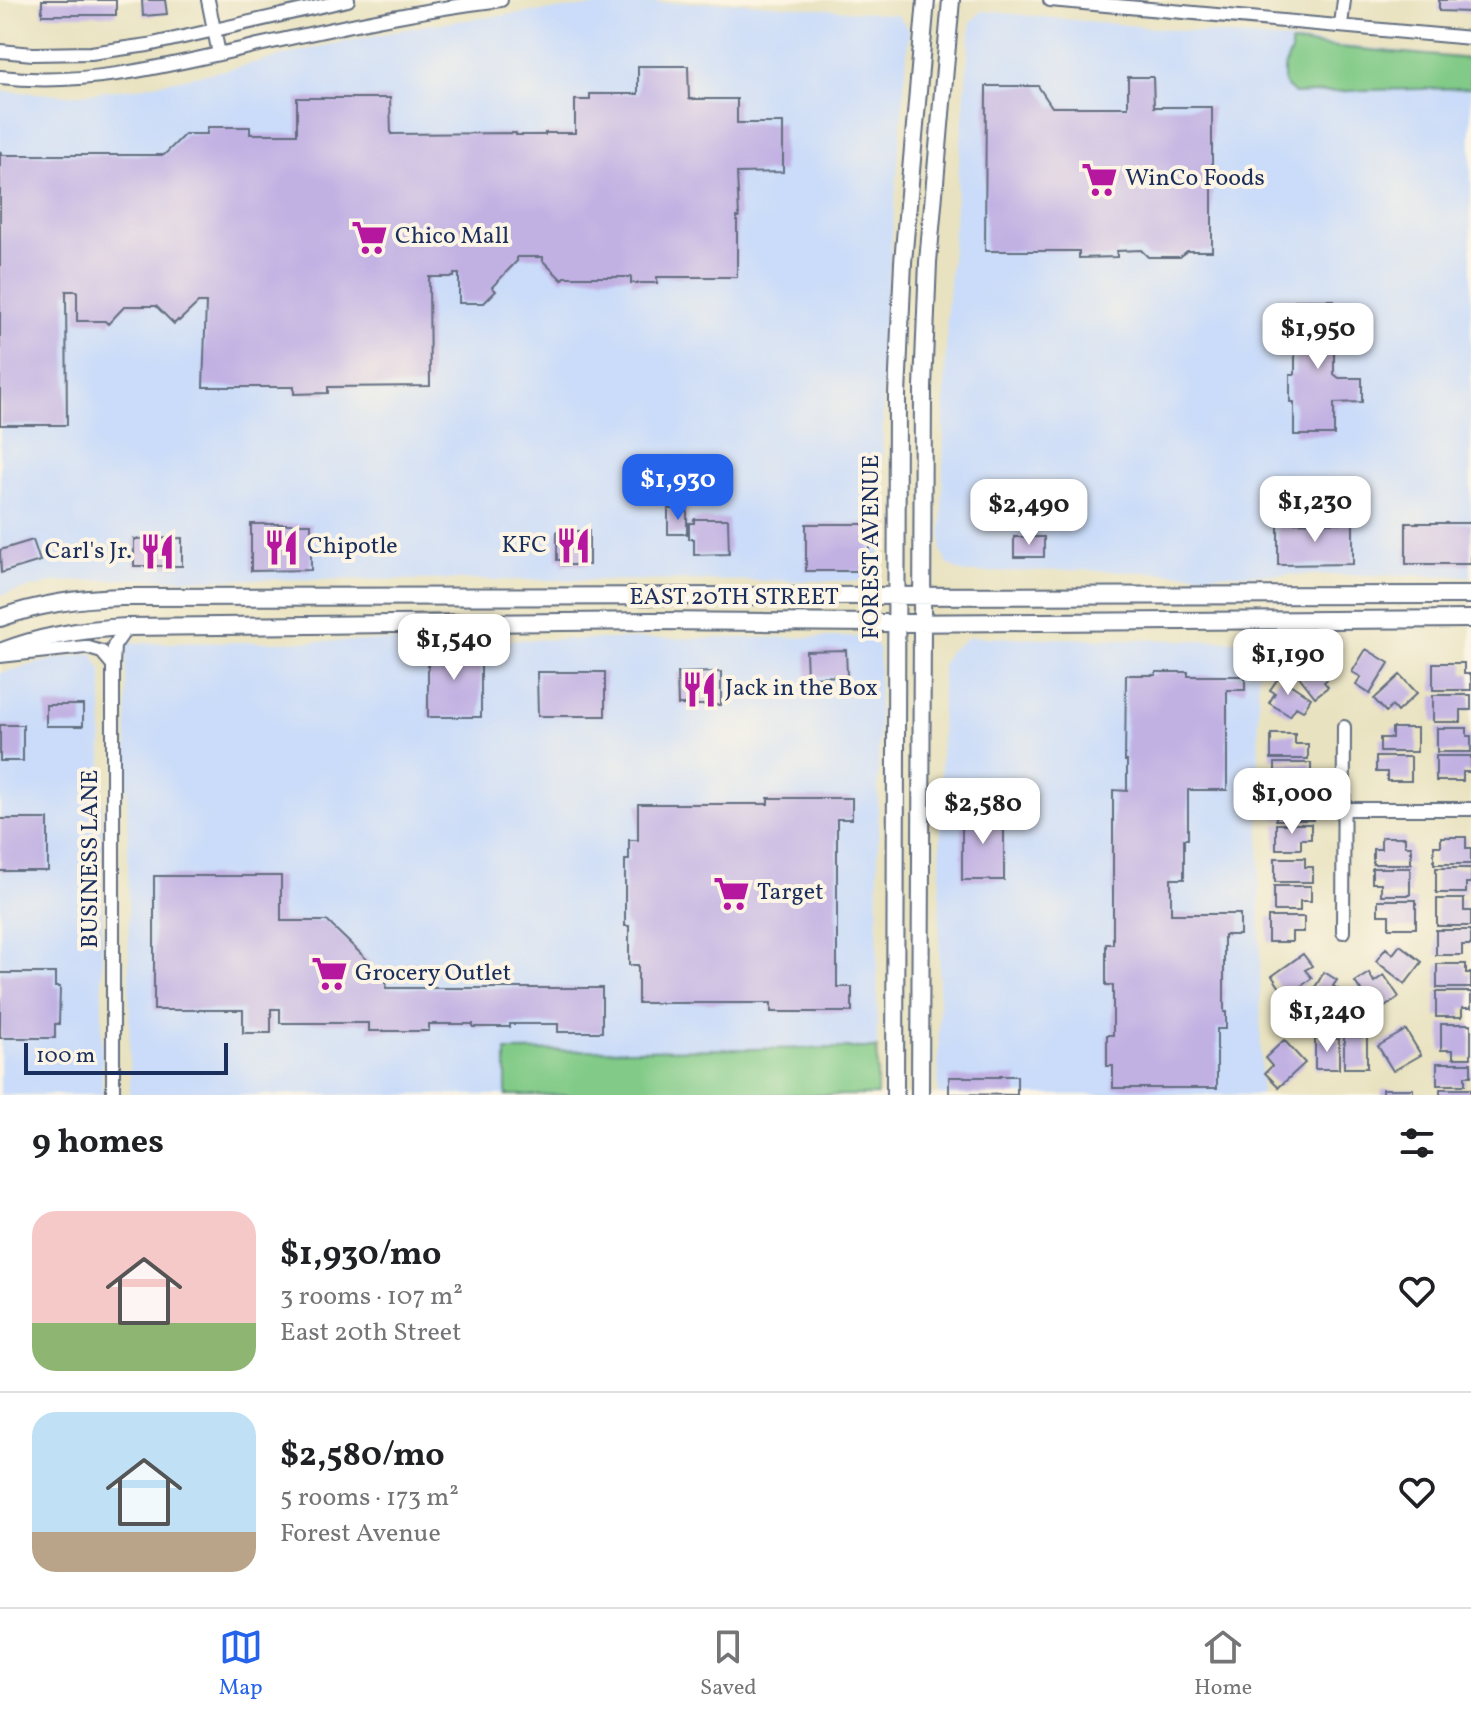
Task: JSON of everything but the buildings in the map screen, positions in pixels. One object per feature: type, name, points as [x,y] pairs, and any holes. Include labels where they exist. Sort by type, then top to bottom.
[{"type":"street","points":[[208,0],[219,54]]},
{"type":"street","points":[[0,51],[91,53],[148,45],[348,0]]},
{"type":"street","points":[[0,77],[72,80],[139,72],[409,13],[501,0]]},
{"type":"street","name":"FOREST AVENUE","points":[[895,1095],[896,426],[901,298],[926,0]]},
{"type":"street","name":"FOREST AVENUE","points":[[920,1095],[922,415],[926,299],[951,0]]},
{"type":"street","points":[[1050,0],[1471,38]]},
{"type":"street","points":[[1341,25],[1344,0]]},
{"type":"street","name":"EAST 20TH STREET","points":[[0,618],[45,605],[114,597],[1471,595]]},
{"type":"street","points":[[215,596],[217,626]]},
{"type":"street","points":[[236,596],[236,625]]},
{"type":"street","points":[[633,597],[643,622]]},
{"type":"street","points":[[643,622],[651,597]]},
{"type":"street","name":"EAST 20TH STREET","points":[[0,654],[21,644],[67,633],[127,627],[1471,619]]},
{"type":"street","name":"BUSINESS LANE","points":[[113,1095],[113,665],[114,646],[127,627]]},
{"type":"street","points":[[0,654],[85,647],[102,652],[113,665]]},
{"type":"street","points":[[1343,932],[1344,727]]},
{"type":"street","points":[[1344,809],[1471,809]]},
{"type":"shaded area","points":[[735,2],[897,15],[909,30],[884,332],[881,561],[876,572],[864,581],[130,579],[56,582],[0,595],[0,91],[70,95],[135,88],[426,25],[531,12],[634,3]]},
{"type":"shaded area","points":[[982,11],[1471,58],[1471,576],[1074,570],[964,573],[947,564],[941,550],[947,308],[971,22]]},
{"type":"shaded area","points":[[969,637],[1258,641],[1261,1095],[938,1095],[942,666],[949,651]]},
{"type":"shaded area","points":[[873,639],[879,651],[877,1048],[506,1051],[506,1095],[130,1095],[126,643]]},
{"type":"shaded area","points":[[92,653],[102,672],[102,1095],[0,1095],[0,673]]},
{"type":"green space","points":[[1291,43],[1471,59],[1471,88],[1295,94],[1284,84],[1284,68],[1291,52]]},
{"type":"green space","points":[[877,1048],[877,1095],[506,1095],[506,1051]]},
{"type":"place","name":"WinCo Foods","points":[[1099,179]]},
{"type":"place","name":"Chico Mall","points":[[369,237]]},
{"type":"place","name":"KFC","points":[[573,546]]},
{"type":"place","name":"Chipotle","points":[[281,547]]},
{"type":"place","name":"Carl's Jr.","points":[[158,552]]},
{"type":"place","name":"Jack in the Box","points":[[699,689]]},
{"type":"place","name":"Target","points":[[731,893]]},
{"type":"place","name":"Grocery Outlet","points":[[329,974]]}]
